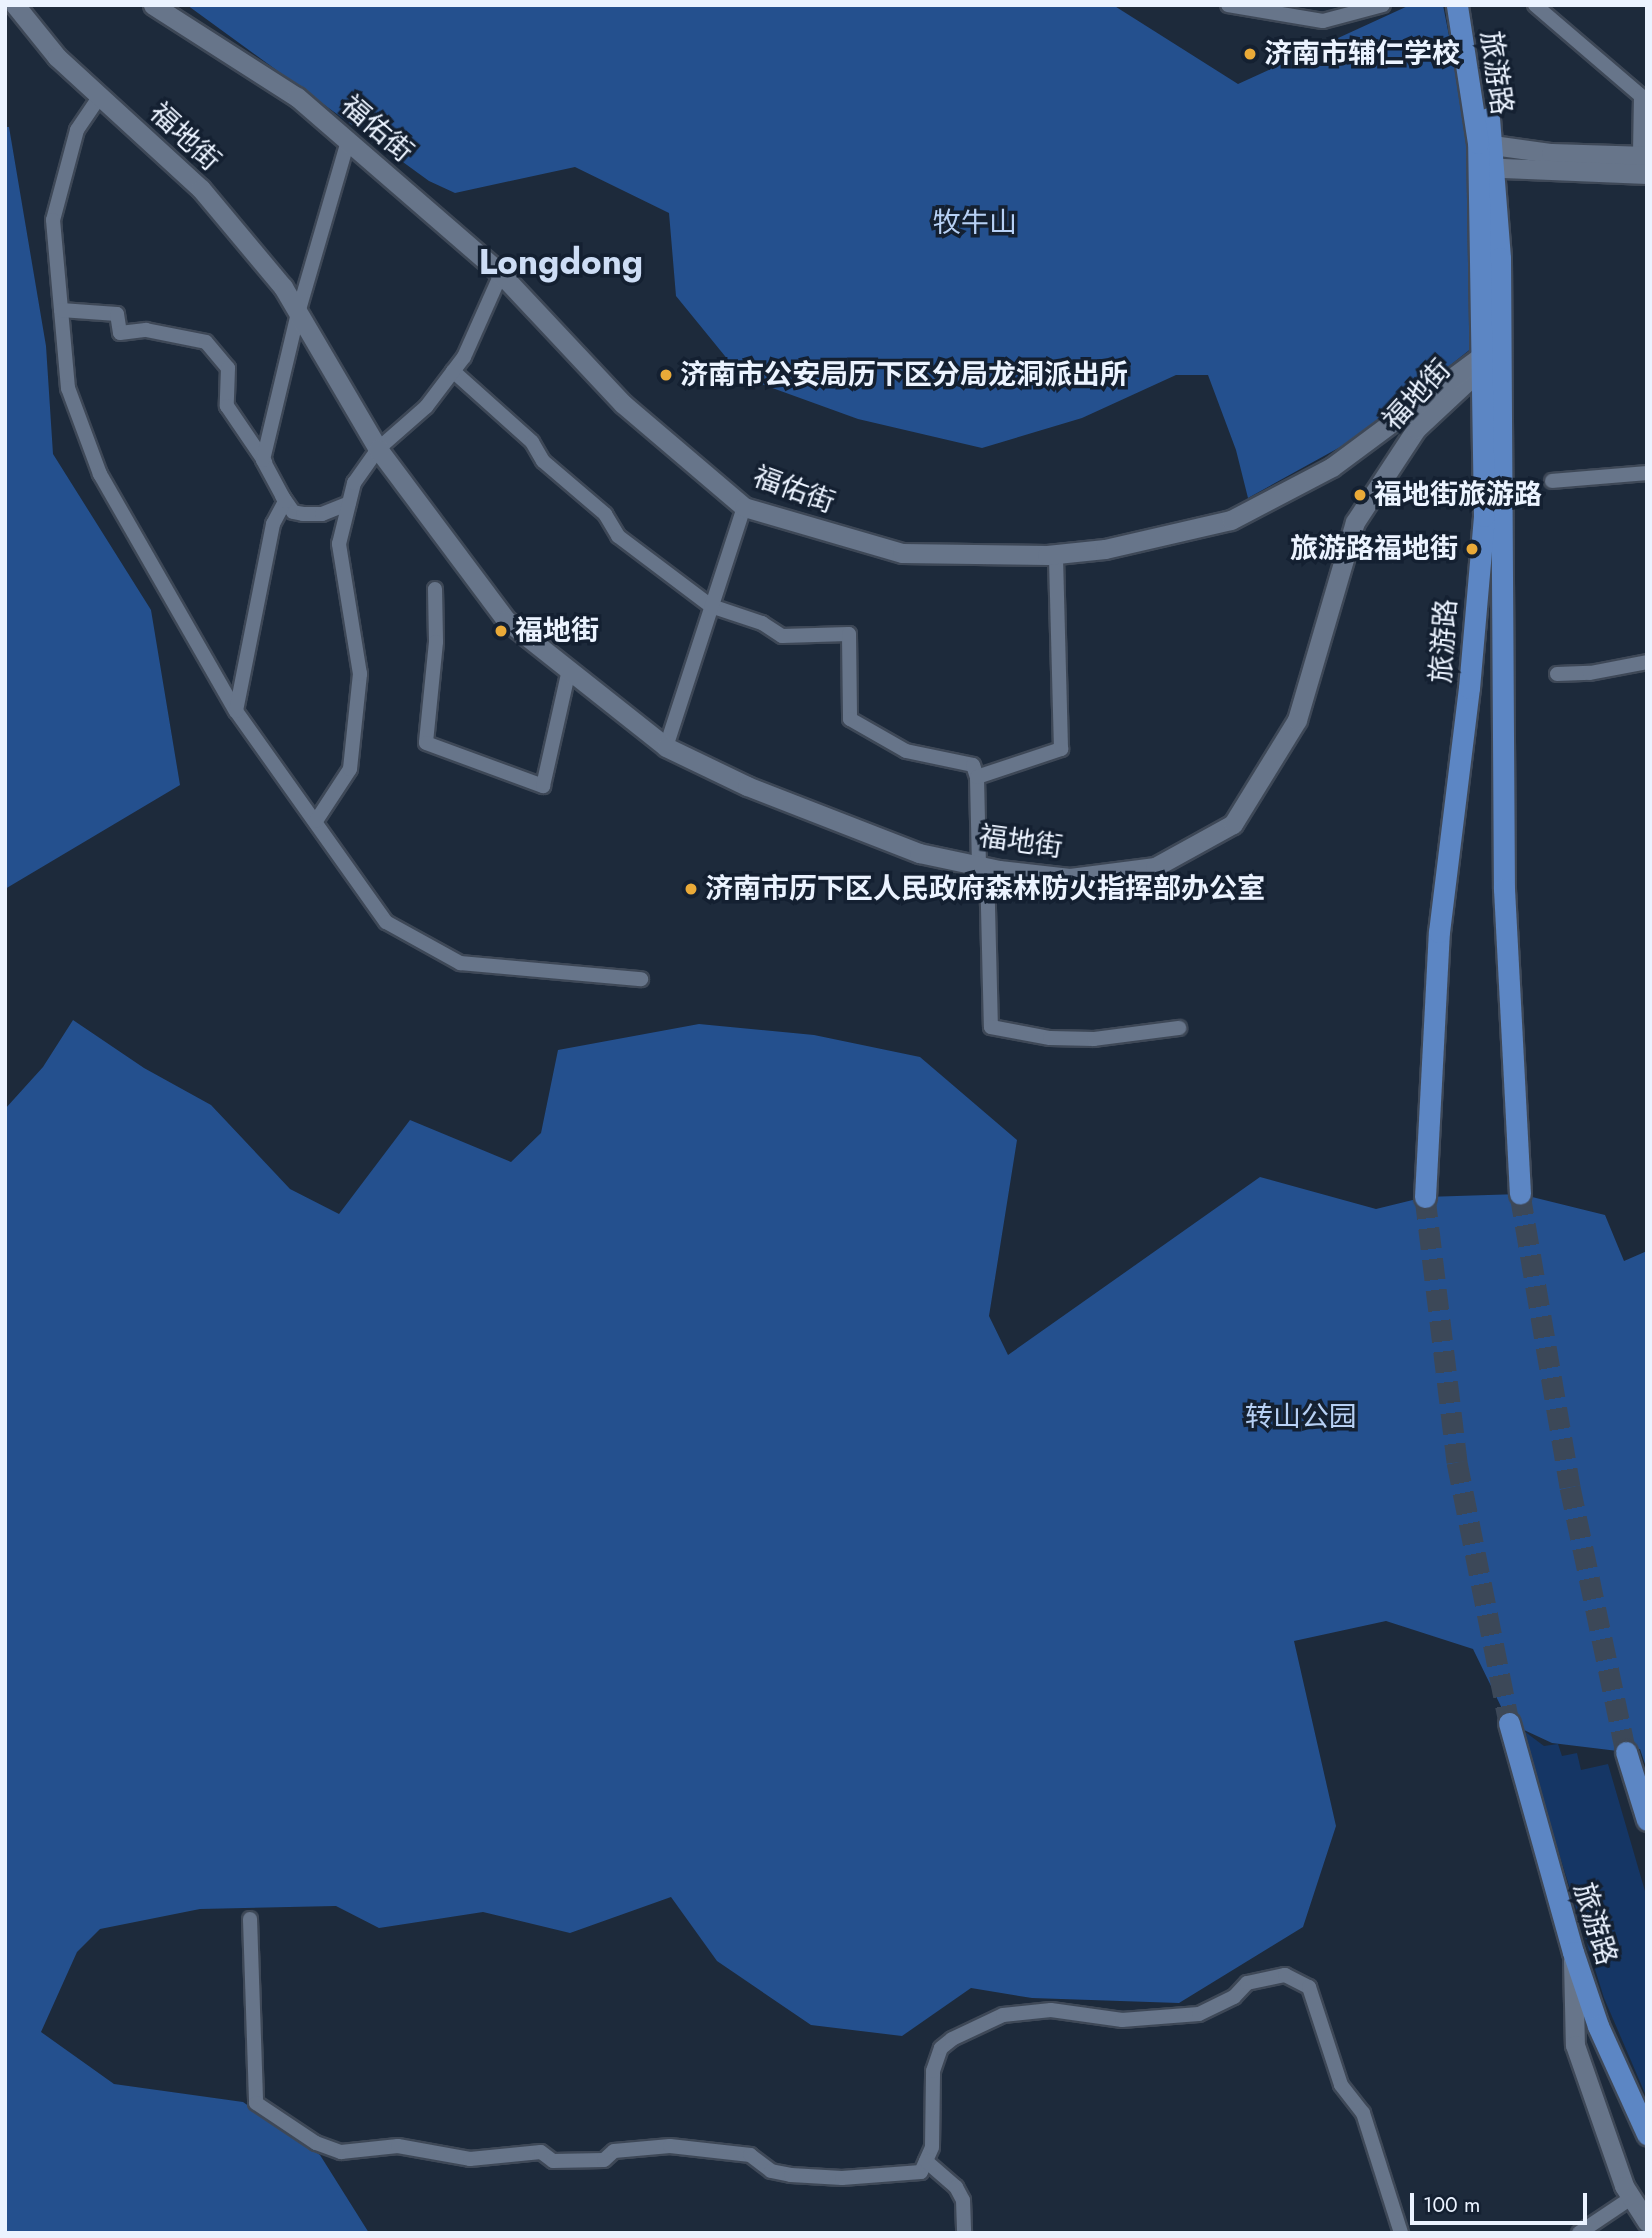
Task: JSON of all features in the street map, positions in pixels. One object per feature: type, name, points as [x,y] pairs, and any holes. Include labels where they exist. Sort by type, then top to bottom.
[{"type":"main road","name":"旅游路","points":[[1425,1197],[1439,932],[1469,688],[1484,516],[1489,358],[1500,258],[1485,155],[1457,5]]},
{"type":"main road","name":"旅游路","points":[[1471,5],[1485,155]]},
{"type":"main road","name":"旅游路","points":[[1489,358],[1504,889],[1520,1194]]},
{"type":"main road","name":"旅游路","points":[[1509,1723],[1573,1952],[1598,2026],[1647,2134]]},
{"type":"main road","points":[[1626,1752],[1647,1820]]},
{"type":"street","name":"福地街","points":[[15,5],[57,57],[201,189],[283,287],[379,449],[506,620],[666,747],[747,786],[919,853],[983,866],[1070,878],[1155,867],[1233,824],[1297,720],[1355,522],[1416,429],[1489,358]]},
{"type":"street","name":"福佑街","points":[[153,5],[290,91],[501,274],[623,404],[744,507],[902,553],[1056,554],[1105,549],[1231,520],[1332,467],[1489,358]]},
{"type":"street","points":[[1228,5],[1323,22],[1383,5]]},
{"type":"street","points":[[1485,155],[1645,162],[1641,96],[1535,5]]},
{"type":"street","points":[[100,96],[77,130],[53,220],[68,388],[100,474],[236,711],[386,922],[460,963],[641,979]]},
{"type":"street","points":[[263,460],[298,313],[348,141]]},
{"type":"street","points":[[316,821],[350,769],[359,688],[338,544],[354,483],[379,449],[426,407],[453,371],[501,274]]},
{"type":"street","points":[[61,310],[117,314],[120,333],[145,330],[206,342],[228,368],[227,406],[293,512],[322,514],[349,503]]},
{"type":"street","points":[[453,371],[532,442],[543,461],[604,514],[618,536],[711,607],[762,623],[782,636],[849,634],[850,719],[906,751],[973,765],[977,777],[991,1027],[1049,1038],[1094,1039],[1179,1028]]},
{"type":"street","points":[[1629,473],[1647,464]]},
{"type":"street","points":[[1552,481],[1647,473]]},
{"type":"street","points":[[236,711],[274,524],[285,501]]},
{"type":"street","points":[[666,747],[744,507]]},
{"type":"street","points":[[977,777],[1061,749],[1056,554]]},
{"type":"street","points":[[435,589],[436,642],[426,743],[543,786],[569,670]]},
{"type":"street","points":[[1557,674],[1590,673],[1647,662]]},
{"type":"street","points":[[250,1919],[256,2103],[316,2143],[341,2152],[398,2146],[470,2160],[541,2152],[553,2161],[568,2162],[604,2160],[614,2151],[630,2149],[713,2148],[750,2155],[771,2171],[837,2178],[922,2172],[932,2147],[933,2071],[941,2048],[952,2039],[1003,2015],[1051,2010],[1122,2020],[1199,2014],[1234,1997],[1247,1983],[1285,1975],[1309,1987],[1341,2085],[1363,2113],[1401,2233]]},
{"type":"street","points":[[1573,1952],[1575,2045],[1631,2197],[1645,2219]]},
{"type":"street","points":[[926,2161],[960,2194],[964,2233]]},
{"type":"street","points":[[1579,2233],[1631,2197]]},
{"type":"shaded area","points":[[1520,1728],[1544,1746],[1558,1744],[1562,1756],[1577,1753],[1581,1770],[1608,1764],[1647,1898],[1647,2098],[1604,1998]]},
{"type":"green space","name":"牧牛山","points":[[187,5],[1113,5],[1238,84],[1410,5],[1443,5],[1473,159],[1477,344],[1362,435],[1248,498],[1236,450],[1208,375],[1176,375],[1082,418],[982,448],[858,419],[742,377],[676,296],[669,213],[575,167],[455,193],[429,181]]},
{"type":"green space","points":[[5,127],[9,127],[46,346],[53,454],[151,610],[180,785],[5,889]]},
{"type":"green space","name":"转山公园","points":[[73,1020],[144,1068],[211,1105],[290,1189],[339,1214],[410,1120],[511,1162],[541,1133],[558,1050],[699,1024],[814,1035],[920,1057],[1017,1140],[989,1316],[1008,1355],[1260,1177],[1376,1209],[1425,1197],[1520,1194],[1605,1215],[1624,1261],[1647,1251],[1647,1770],[1640,1749],[1626,1752],[1552,1743],[1509,1723],[1473,1649],[1386,1621],[1294,1641],[1336,1826],[1303,1927],[1179,2003],[1032,1998],[971,1988],[902,2036],[811,2025],[717,1961],[671,1897],[570,1933],[483,1912],[379,1928],[336,1906],[200,1909],[100,1929],[77,1952],[41,2032],[114,2084],[243,2102],[320,2155],[369,2233],[5,2233],[5,1109],[43,1067]]},
{"type":"tunnel","points":[[1520,1194],[1570,1487],[1626,1752]]},
{"type":"tunnel","points":[[1425,1197],[1457,1462],[1509,1723]]},
{"type":"place","name":"济南市辅仁学校","points":[[1250,54]]},
{"type":"place","name":"济南市公安局历下区分局龙洞派出所","points":[[666,375]]},
{"type":"place","name":"福地街旅游路","points":[[1360,495]]},
{"type":"place","name":"旅游路福地街","points":[[1472,549]]},
{"type":"place","name":"福地街","points":[[501,631]]},
{"type":"place","name":"济南市历下区人民政府森林防火指挥部办公室","points":[[691,889]]},
{"type":"district","name":"Longdong","points":[[561,262]]}]
